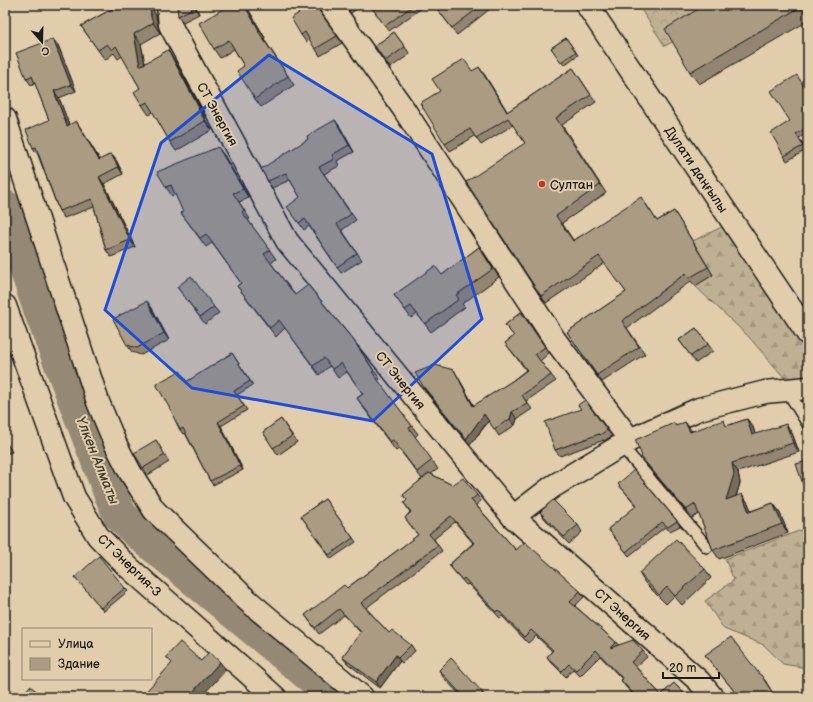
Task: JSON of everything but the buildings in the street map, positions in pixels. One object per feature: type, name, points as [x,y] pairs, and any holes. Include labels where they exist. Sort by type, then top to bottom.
[{"type":"street","name":"СТ Энергия","points":[[168,5],[170,25],[287,241],[514,517],[699,681],[712,697]]},
{"type":"street","points":[[330,5],[403,108],[555,340],[625,442]]},
{"type":"street","name":"Дулати даңғылы","points":[[587,5],[808,334]]},
{"type":"street","points":[[5,119],[98,402],[115,443],[130,472],[154,510],[242,595],[362,697]]},
{"type":"street","name":"СТ Энергия-3","points":[[5,306],[74,497],[98,536],[126,566],[275,697]]},
{"type":"street","points":[[514,517],[552,487],[625,442],[699,409],[765,392],[798,389]]},
{"type":"lane","points":[[798,389],[808,424]]},
{"type":"lane","points":[[625,442],[707,547]]},
{"type":"path","points":[[696,5],[700,11]]},
{"type":"highlighted area","points":[[269,55],[432,154],[482,319],[373,421],[192,388],[105,310],[161,143]]},
{"type":"green space","points":[[638,5],[696,5],[705,23],[665,46]]},
{"type":"green space","points":[[728,224],[808,348],[808,379],[788,382],[748,336],[695,286],[713,275],[693,241]]},
{"type":"green space","points":[[804,529],[808,535],[808,670],[801,667],[783,664],[764,645],[724,629],[705,601],[734,580],[725,559]]},
{"type":"waterway","name":"Үлкен Алматы","points":[[5,207],[41,312],[120,515],[136,531],[336,697]]},
{"type":"place","name":"Султан","points":[[542,184]]}]
